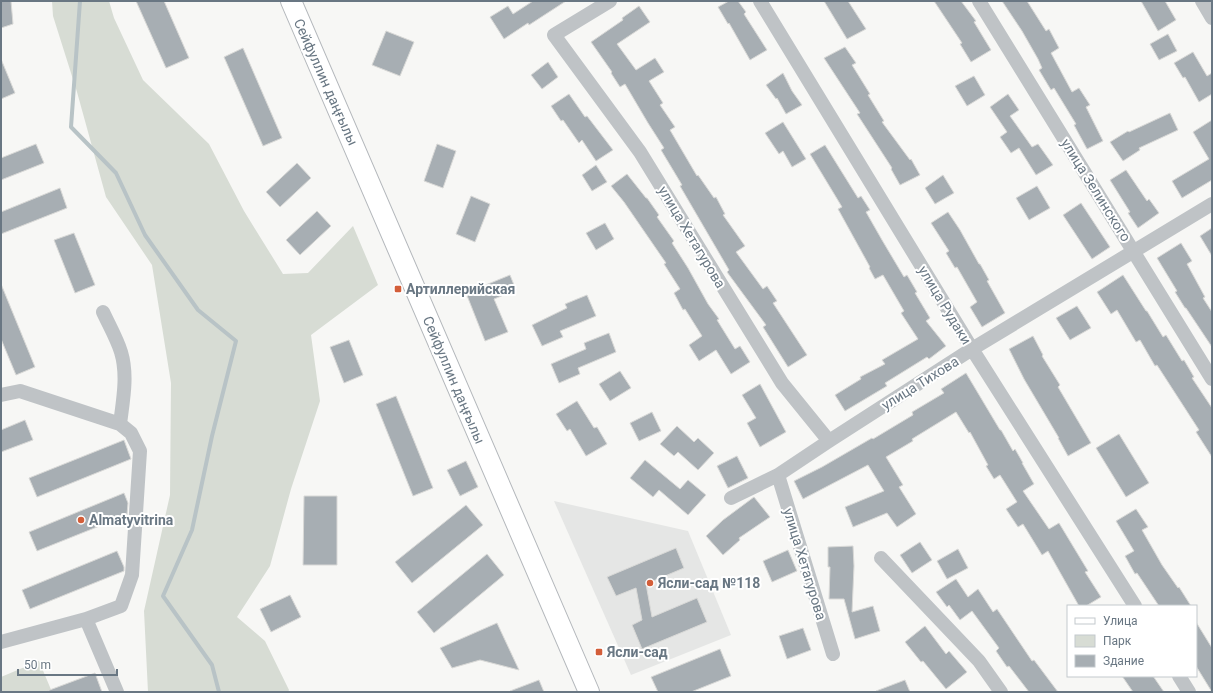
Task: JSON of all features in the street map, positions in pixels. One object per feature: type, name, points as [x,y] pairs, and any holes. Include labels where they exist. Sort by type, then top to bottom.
[{"type":"main road","name":"Сейфуллин даңғылы","points":[[291,1],[589,692]]},
{"type":"street","name":"улица Хетагурова","points":[[610,1],[554,35],[640,152],[782,383],[829,441]]},
{"type":"street","name":"улица Рудаки","points":[[760,1],[972,350],[1133,605]]},
{"type":"street","name":"улица Зелинского","points":[[979,1],[1212,379]]},
{"type":"street","points":[[1202,1],[1212,18]]},
{"type":"street","name":"улица Тихова","points":[[731,498],[778,475],[972,350],[1212,204]]},
{"type":"street","points":[[103,312],[121,352],[124,371],[124,395],[120,424]]},
{"type":"street","points":[[1,395],[20,391],[120,424],[131,433],[140,451],[132,575],[121,606],[86,619],[1,642]]},
{"type":"street","name":"улица Хетагурова","points":[[778,475],[833,654]]},
{"type":"street","points":[[881,558],[979,661],[1001,692]]},
{"type":"street","points":[[86,619],[117,692]]},
{"type":"street","points":[[1180,677],[1189,692]]},
{"type":"shaded area","name":"Ясли-сад №118","points":[[554,501],[688,531],[731,635],[631,675]]},
{"type":"green space","points":[[52,1],[109,1],[114,18],[143,80],[209,144],[244,211],[283,274],[308,273],[353,226],[378,285],[311,335],[320,401],[291,489],[270,566],[237,617],[265,641],[289,690],[288,692],[148,692],[144,611],[170,495],[171,383],[152,265],[106,197],[77,92],[53,16]]},
{"type":"green space","points":[[39,661],[52,692],[1,692],[1,677]]},
{"type":"building","points":[[1,1],[11,1],[13,24],[1,28]]},
{"type":"building","points":[[136,1],[164,1],[189,58],[166,68]]},
{"type":"building","points":[[533,1],[566,1],[504,39],[490,17],[508,6],[513,14]]},
{"type":"building","points":[[729,1],[738,1],[746,12],[744,14],[767,50],[750,60],[718,7]]},
{"type":"building","points":[[824,1],[848,1],[866,29],[847,39]]},
{"type":"building","points":[[934,1],[961,1],[976,21],[974,22],[991,50],[971,62],[960,44],[962,43]]},
{"type":"building","points":[[1002,1],[1027,1],[1046,31],[1049,29],[1059,48],[1051,53],[1072,92],[1079,88],[1090,105],[1086,107],[1103,141],[1087,149],[1074,125],[1076,124],[1054,88],[1051,90],[1039,70],[1042,68],[1038,59]]},
{"type":"building","points":[[1141,1],[1165,1],[1176,20],[1158,31]]},
{"type":"building","points":[[639,6],[650,22],[617,44],[636,70],[655,58],[664,72],[649,81],[663,103],[660,105],[675,127],[670,130],[697,176],[698,175],[714,198],[716,197],[725,214],[723,215],[745,246],[736,252],[763,289],[767,286],[777,301],[773,303],[807,355],[788,367],[763,327],[766,325],[727,272],[729,270],[680,186],[682,185],[661,150],[664,148],[625,84],[620,87],[611,73],[612,72],[591,42],[623,20],[622,18]]},
{"type":"building","points":[[386,31],[414,42],[400,76],[372,65]]},
{"type":"building","points":[[1168,34],[1177,51],[1159,60],[1150,44]]},
{"type":"building","points":[[845,47],[856,63],[852,65],[870,94],[868,95],[884,121],[882,122],[910,160],[911,159],[920,175],[900,185],[891,169],[892,168],[857,114],[860,113],[824,58]]},
{"type":"building","points":[[243,48],[282,138],[263,146],[224,57]]},
{"type":"building","points":[[1193,52],[1207,76],[1212,73],[1212,94],[1199,102],[1185,77],[1183,78],[1174,63]]},
{"type":"building","points":[[1,59],[15,93],[1,99]]},
{"type":"building","points":[[548,62],[558,77],[542,89],[531,75]]},
{"type":"building","points":[[783,73],[792,91],[802,105],[786,114],[777,98],[776,99],[766,85]]},
{"type":"building","points":[[974,76],[985,95],[967,106],[955,86]]},
{"type":"building","points":[[569,94],[585,117],[587,116],[613,150],[596,161],[582,140],[579,143],[551,106]]},
{"type":"building","points":[[1008,94],[1019,110],[1010,116],[1032,147],[1038,144],[1053,165],[1036,175],[1019,148],[1011,153],[1000,137],[1007,132],[990,107]]},
{"type":"building","points":[[1170,113],[1178,130],[1139,148],[1140,150],[1123,161],[1110,142],[1128,131],[1129,132]]},
{"type":"building","points":[[1212,120],[1212,180],[1182,198],[1172,181],[1209,159],[1193,132]]},
{"type":"building","points":[[783,122],[806,159],[792,167],[783,151],[779,154],[765,133]]},
{"type":"building","points":[[36,144],[44,163],[1,180],[1,158]]},
{"type":"building","points":[[437,144],[456,151],[443,188],[424,181]]},
{"type":"building","points":[[825,145],[858,198],[861,196],[870,210],[866,212],[882,240],[904,277],[907,275],[917,292],[915,293],[930,318],[926,321],[946,346],[929,359],[927,357],[885,383],[887,386],[845,411],[835,395],[861,379],[860,377],[885,364],[882,360],[918,339],[901,313],[904,311],[883,275],[875,279],[838,209],[842,207],[810,154]]},
{"type":"building","points":[[297,163],[311,178],[280,207],[266,192]]},
{"type":"building","points":[[596,165],[607,182],[592,191],[582,175]]},
{"type":"building","points":[[1126,170],[1147,201],[1149,199],[1159,213],[1138,228],[1110,180]]},
{"type":"building","points":[[627,174],[659,215],[657,217],[674,241],[672,243],[708,304],[719,319],[717,320],[735,349],[740,346],[750,362],[731,374],[716,350],[699,361],[689,345],[702,336],[685,309],[683,310],[674,293],[680,289],[664,264],[666,263],[624,202],[611,186]]},
{"type":"building","points":[[943,175],[954,193],[935,204],[925,188]]},
{"type":"building","points":[[1037,186],[1050,208],[1029,220],[1016,198]]},
{"type":"building","points":[[60,188],[67,208],[1,234],[1,212]]},
{"type":"building","points":[[471,196],[490,204],[475,242],[456,234]]},
{"type":"building","points":[[1081,203],[1110,247],[1092,259],[1063,215]]},
{"type":"building","points":[[317,211],[331,226],[300,255],[286,240]]},
{"type":"building","points":[[948,212],[980,264],[989,280],[987,281],[1005,313],[982,327],[970,307],[977,302],[957,267],[955,268],[946,253],[949,251],[931,223]]},
{"type":"building","points":[[605,223],[614,239],[596,250],[586,233]]},
{"type":"building","points":[[1212,228],[1212,256],[1200,236]]},
{"type":"building","points":[[74,233],[95,285],[75,293],[54,240]]},
{"type":"building","points":[[1181,243],[1192,261],[1187,264],[1205,297],[1203,298],[1212,312],[1212,347],[1175,292],[1177,291],[1157,258]]},
{"type":"building","points":[[510,275],[516,290],[494,299],[508,332],[485,341],[466,293]]},
{"type":"building","points":[[1123,275],[1163,337],[1166,335],[1182,361],[1184,360],[1194,377],[1192,378],[1212,408],[1212,457],[1196,432],[1199,430],[1157,365],[1155,366],[1140,340],[1136,342],[1117,310],[1111,314],[1097,292]]},
{"type":"building","points":[[1,284],[35,367],[16,375],[1,339]]},
{"type":"building","points":[[587,295],[596,316],[560,331],[563,337],[542,346],[532,325],[567,308],[565,304]]},
{"type":"building","points":[[1077,306],[1091,328],[1070,340],[1056,318]]},
{"type":"building","points":[[609,333],[616,352],[578,368],[580,374],[559,383],[551,364],[586,349],[584,343]]},
{"type":"building","points":[[1033,336],[1043,355],[1042,356],[1060,385],[1058,387],[1091,443],[1068,456],[1024,379],[1009,349]]},
{"type":"building","points":[[349,340],[363,375],[344,383],[330,347]]},
{"type":"building","points":[[620,371],[631,388],[610,401],[599,384]]},
{"type":"building","points":[[966,373],[1013,451],[1015,449],[1034,484],[1023,491],[1049,529],[1059,523],[1088,571],[1085,572],[1101,597],[1088,605],[1078,605],[1048,551],[1042,555],[1023,524],[1018,527],[1006,509],[1017,502],[1000,475],[994,479],[986,466],[988,465],[970,432],[969,433],[956,412],[886,457],[903,485],[899,487],[916,514],[897,527],[887,513],[853,527],[845,507],[884,491],[868,465],[803,499],[794,481],[822,467],[872,438],[873,439],[913,415],[912,412],[944,393],[941,389]]},
{"type":"building","points":[[760,384],[786,432],[760,447],[747,423],[756,418],[742,395]]},
{"type":"building","points":[[396,396],[433,488],[413,496],[376,404]]},
{"type":"building","points":[[577,401],[594,428],[597,427],[607,444],[586,456],[570,429],[567,431],[556,414]]},
{"type":"building","points":[[652,412],[661,431],[639,441],[630,423]]},
{"type":"building","points":[[25,420],[33,440],[1,452],[1,430]]},
{"type":"building","points":[[677,426],[694,442],[698,438],[714,453],[698,470],[678,452],[674,456],[660,444]]},
{"type":"building","points":[[1119,434],[1149,483],[1126,497],[1096,448]]},
{"type":"building","points":[[124,440],[131,459],[37,497],[29,478]]},
{"type":"building","points":[[737,456],[748,478],[728,488],[717,466]]},
{"type":"building","points":[[645,460],[680,489],[688,480],[706,495],[688,515],[659,490],[653,497],[630,478]]},
{"type":"building","points":[[466,461],[478,487],[460,496],[447,470]]},
{"type":"building","points":[[124,493],[128,503],[127,515],[37,551],[29,532]]},
{"type":"building","points":[[304,496],[337,496],[337,565],[303,565]]},
{"type":"building","points":[[754,497],[770,517],[739,538],[740,540],[723,555],[706,536],[723,520]]},
{"type":"building","points":[[466,505],[483,525],[412,583],[395,562]]},
{"type":"building","points":[[1136,509],[1148,527],[1142,530],[1162,565],[1190,605],[1158,605],[1137,573],[1135,574],[1125,556],[1134,551],[1116,521]]},
{"type":"building","points":[[920,542],[932,560],[912,573],[900,555]]},
{"type":"building","points":[[853,546],[854,566],[852,612],[873,606],[880,631],[855,639],[844,599],[829,599],[830,567],[828,567],[828,547]]},
{"type":"building","points":[[676,548],[684,568],[646,584],[652,617],[697,598],[707,622],[642,649],[632,625],[642,620],[636,588],[616,596],[607,577]]},
{"type":"building","points":[[958,549],[968,568],[947,579],[937,561]]},
{"type":"building","points":[[788,550],[797,571],[772,582],[763,561]]},
{"type":"building","points":[[117,551],[124,567],[124,571],[30,609],[22,590]]},
{"type":"building","points":[[487,554],[504,575],[434,633],[417,612]]},
{"type":"building","points":[[956,579],[968,597],[978,589],[993,612],[997,609],[1032,661],[1034,660],[1058,692],[1029,692],[1009,666],[1007,667],[996,651],[999,648],[972,611],[960,620],[949,605],[947,607],[936,592]]},
{"type":"building","points":[[290,595],[301,617],[271,632],[260,609]]},
{"type":"building","points":[[497,623],[519,670],[480,660],[452,668],[440,648]]},
{"type":"building","points":[[1197,624],[1212,648],[1212,692],[1197,668]]},
{"type":"building","points":[[925,626],[946,654],[949,651],[967,672],[946,689],[905,642]]},
{"type":"building","points":[[803,628],[811,650],[787,659],[779,636]]},
{"type":"building","points":[[720,649],[731,676],[691,692],[658,692],[651,677]]},
{"type":"building","points":[[95,673],[102,692],[47,691]]},
{"type":"building","points":[[1123,677],[1154,677],[1164,692],[1133,692]]},
{"type":"building","points":[[539,680],[544,692],[510,692],[510,691]]},
{"type":"building","points":[[905,680],[910,692],[876,692],[876,691]]},
{"type":"waterway","points":[[80,1],[71,127],[116,173],[145,235],[198,310],[236,341],[212,436],[192,530],[163,596],[212,665],[219,692]]},
{"type":"place","name":"Артиллерийская","points":[[398,289]]},
{"type":"place","name":"Almatyvitrina","points":[[81,520]]},
{"type":"place","name":"Ясли-сад №118","points":[[650,583]]},
{"type":"place","name":"Ясли-сад","points":[[599,652]]}]
